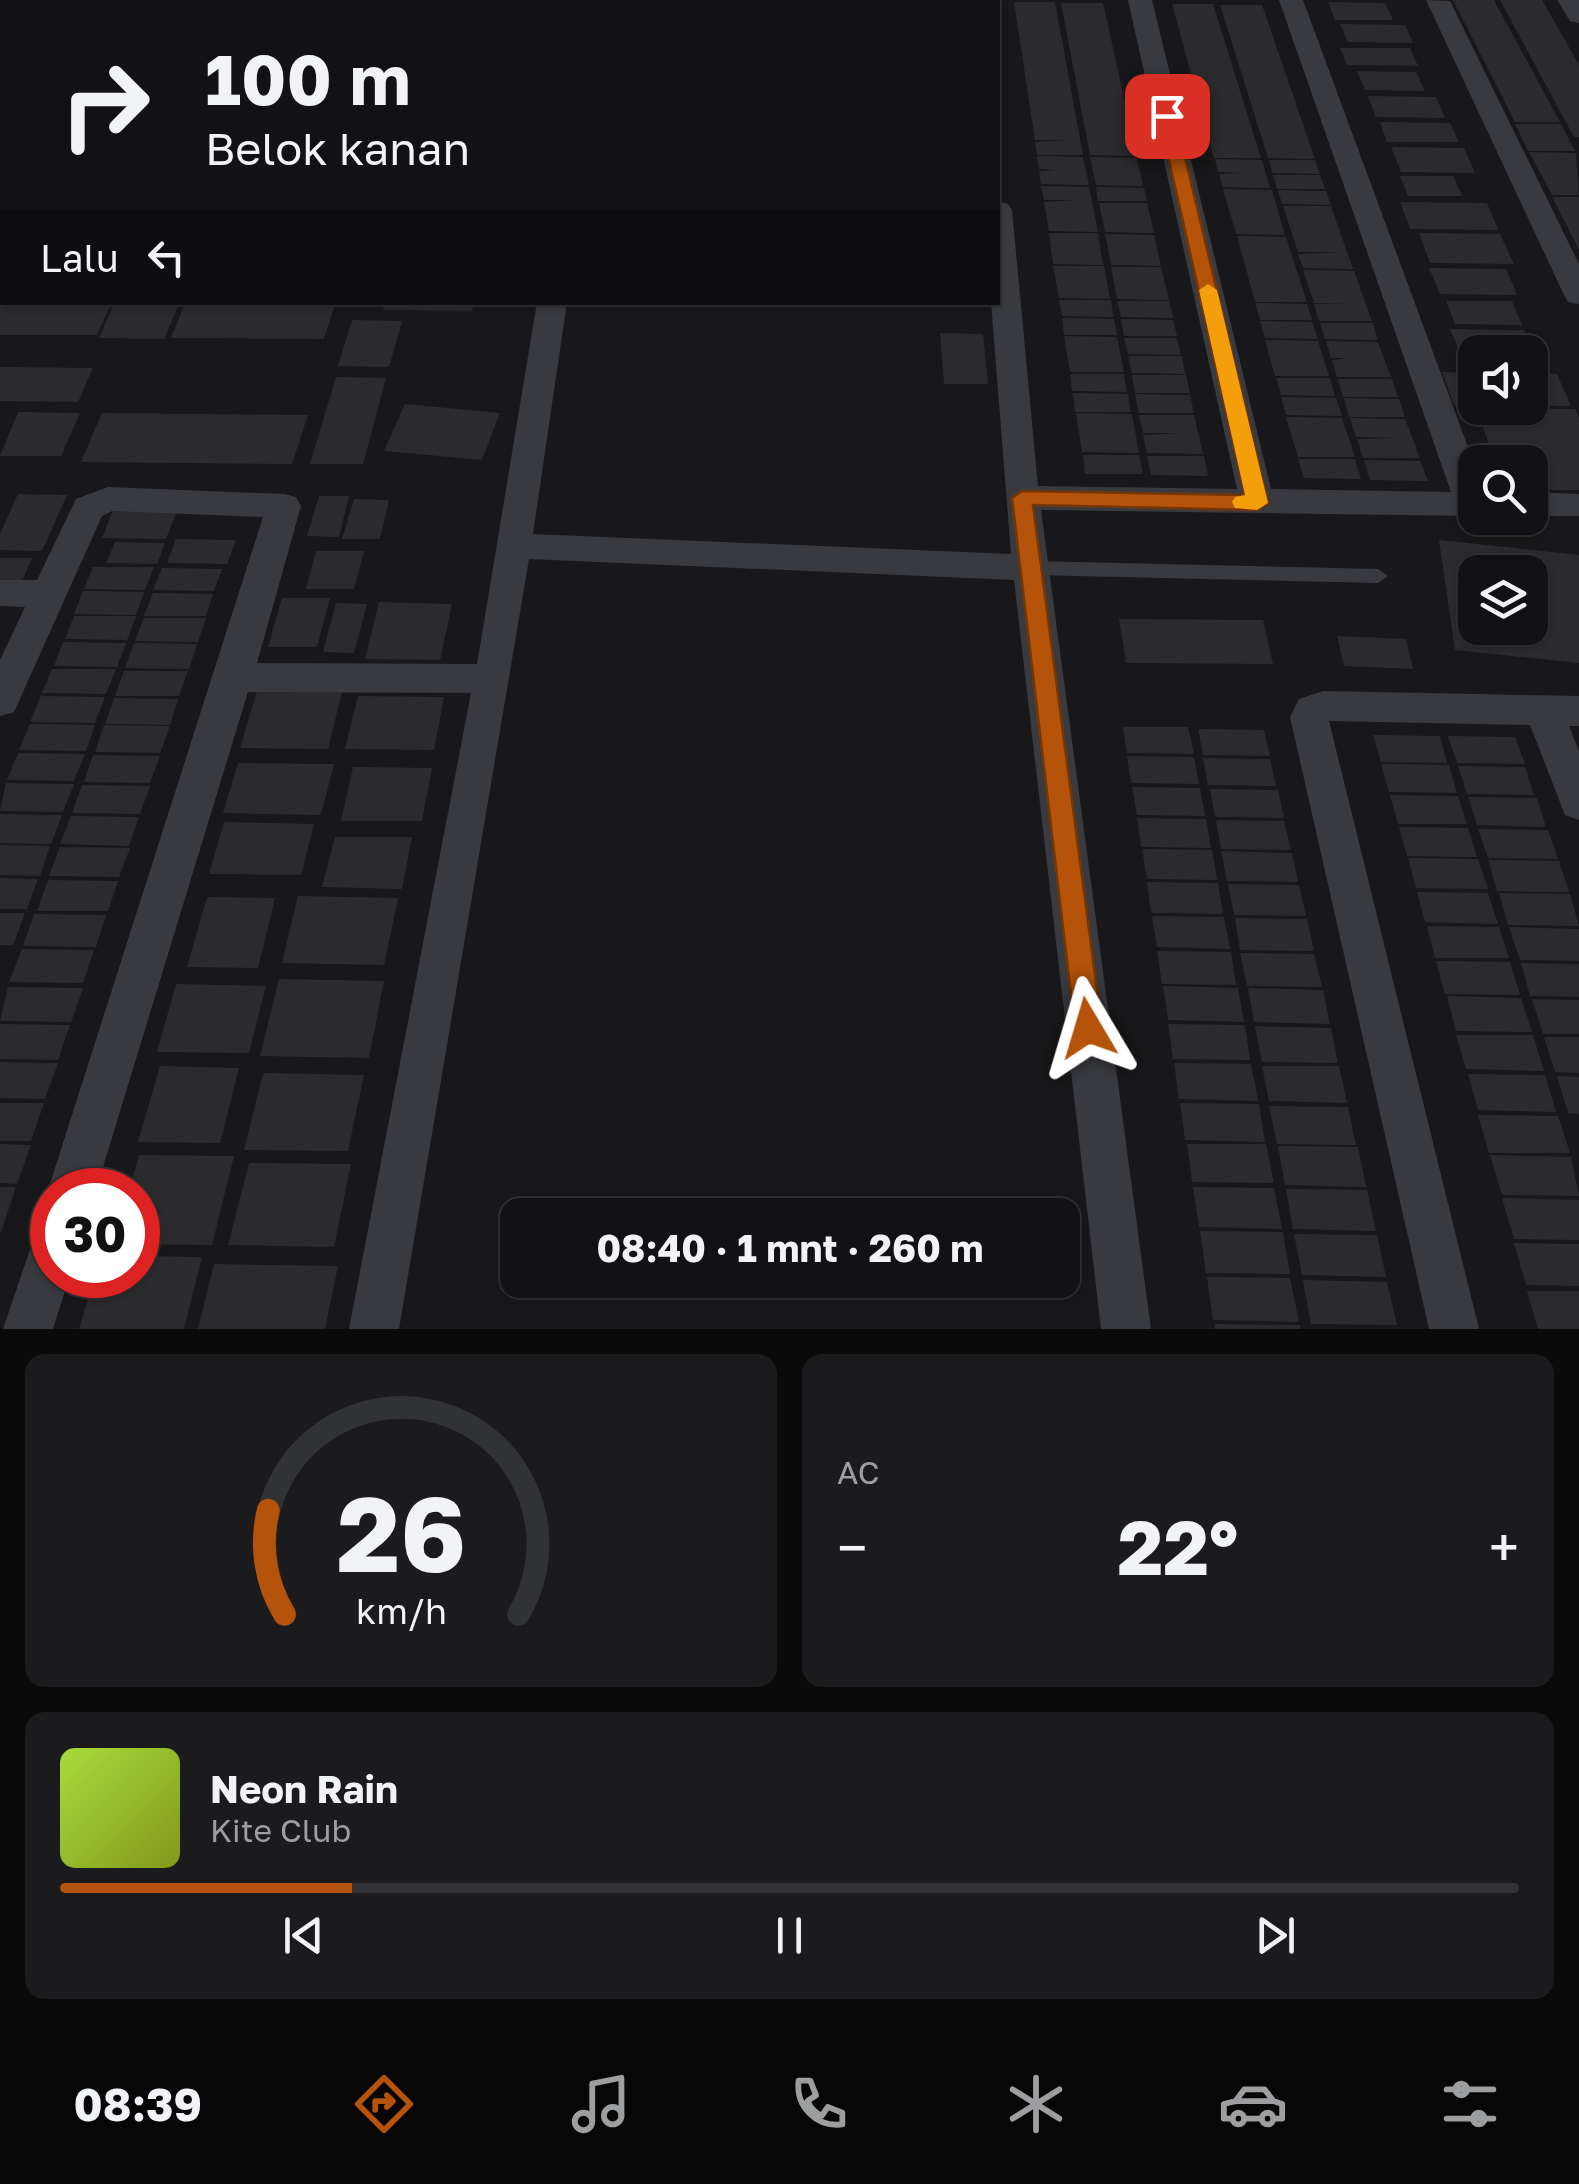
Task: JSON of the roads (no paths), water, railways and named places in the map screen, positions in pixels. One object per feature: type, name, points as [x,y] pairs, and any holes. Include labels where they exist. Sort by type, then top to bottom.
[{"type":"street","points":[[1140,0],[1257,503]]},
{"type":"street","points":[[1292,0],[1458,460]]},
{"type":"street","points":[[1569,0],[1579,16]]},
{"type":"street","points":[[1438,1],[1579,296]]},
{"type":"street","points":[[1000,234],[1022,498],[1126,1329]]},
{"type":"street","points":[[374,1329],[500,635],[552,305]]},
{"type":"street","points":[[1022,498],[1458,504]]},
{"type":"street","points":[[0,701],[88,508],[108,499],[284,506],[79,1168]]},
{"type":"street","points":[[1548,504],[1575,505]]},
{"type":"street","points":[[511,552],[1032,568]]},
{"type":"street","points":[[0,594],[47,594]]},
{"type":"street","points":[[234,677],[492,679]]},
{"type":"street","points":[[1454,1329],[1310,717],[1323,706],[1562,711],[1579,803]]},
{"type":"street","points":[[28,1329],[38,1298]]},
{"type":"lane","points":[[1032,568],[1378,576]]}]
